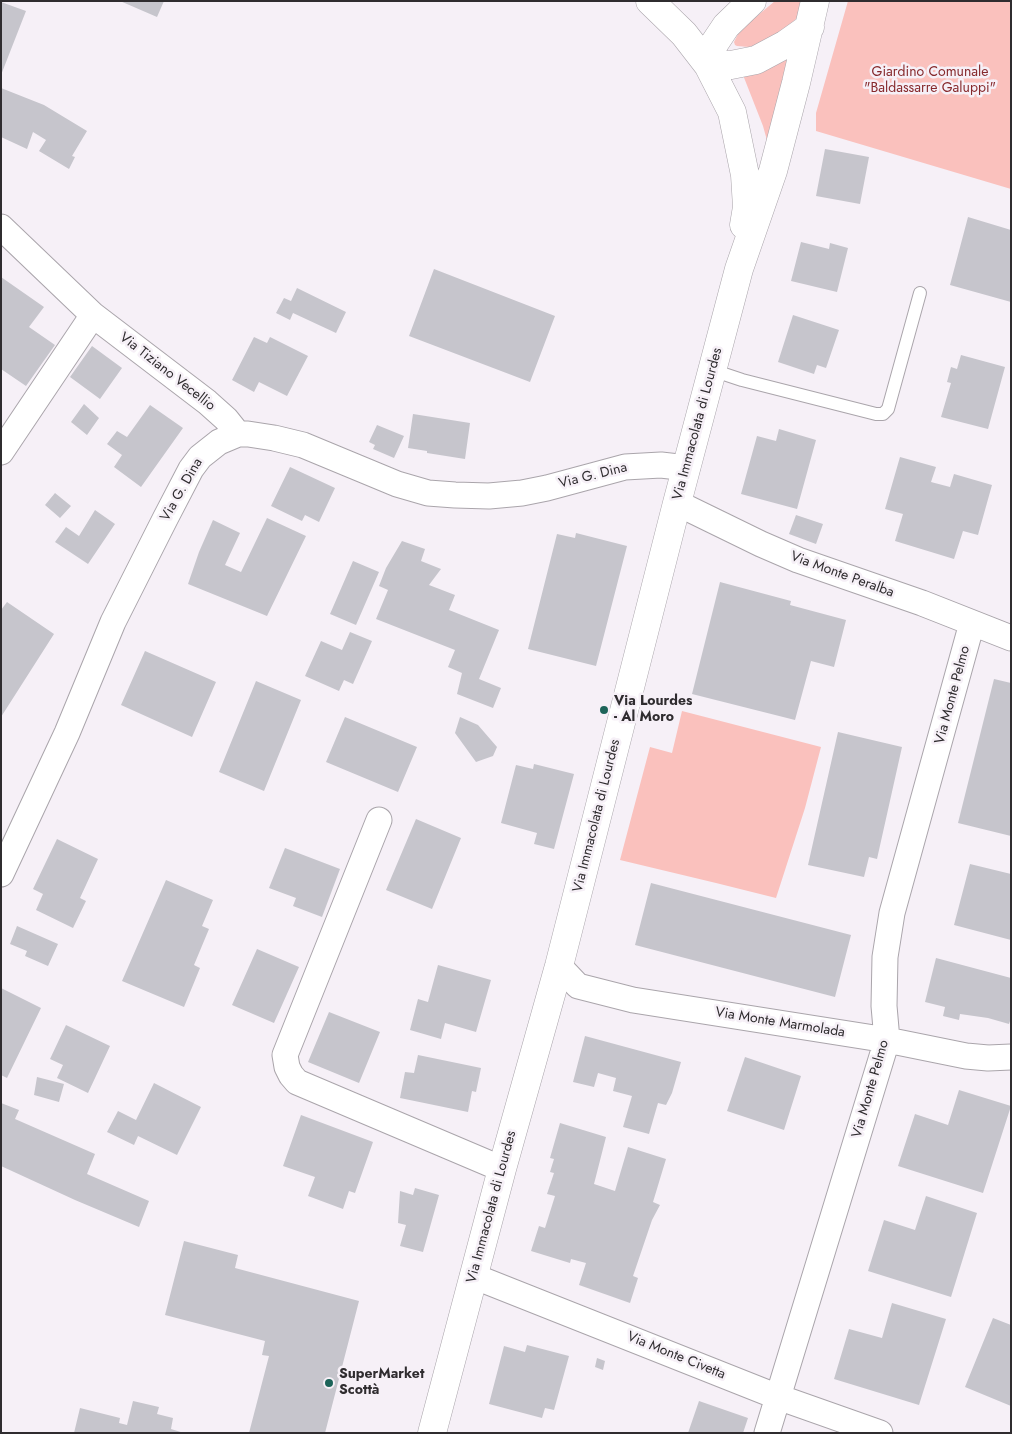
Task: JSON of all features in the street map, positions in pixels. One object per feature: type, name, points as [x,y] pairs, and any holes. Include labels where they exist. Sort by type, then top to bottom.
[{"type":"main road","points":[[650,1],[684,34],[708,65],[732,112],[745,175],[747,207],[738,269]]},
{"type":"main road","points":[[708,65],[714,44],[726,26],[752,1]]},
{"type":"main road","name":"Via Immacolata di Lourdes","points":[[708,65],[731,65],[756,60],[786,44],[813,14]]},
{"type":"main road","name":"Via Immacolata di Lourdes","points":[[432,1433],[502,1169],[559,966],[738,269],[773,171],[813,14]]},
{"type":"street","name":"Via Tiziano Vecellio","points":[[1,227],[93,315],[207,402],[226,419],[238,434]]},
{"type":"street","points":[[1,452],[93,315]]},
{"type":"street","name":"Via G. Dina","points":[[1,874],[67,734],[114,622],[182,486],[200,457],[219,442],[238,434],[274,438],[303,446],[397,484],[428,493],[454,495],[489,496],[530,491],[625,466],[661,465],[687,468]]},
{"type":"street","name":"Via Monte Peralba","points":[[677,503],[798,560],[922,603],[1011,638]]},
{"type":"street","name":"Via Monte Pelmo","points":[[767,1433],[887,1040],[884,1006],[885,957],[892,913],[972,623]]},
{"type":"street","points":[[379,820],[285,1055],[287,1067],[291,1075],[298,1082],[502,1169]]},
{"type":"street","name":"Via Monte Marmolada","points":[[559,966],[578,986],[633,1000],[887,1040],[966,1056],[988,1058],[1011,1057]]},
{"type":"street","name":"Via Monte Civetta","points":[[473,1276],[778,1397],[880,1433]]},
{"type":"lane","points":[[712,370],[742,380],[876,414],[883,414],[888,409],[920,293]]},
{"type":"green space","points":[[775,1],[806,1],[803,11],[796,19],[765,42],[749,47],[735,45],[734,42],[738,34],[745,26]]},
{"type":"green space","name":"Giardino Comunale \"Baldassarre Galuppi\"","points":[[848,1],[1011,1],[1011,189],[816,131],[816,113]]},
{"type":"green space","points":[[791,53],[768,144],[743,75]]},
{"type":"green space","points":[[682,711],[821,747],[805,808],[776,898],[620,860],[650,747],[672,753]]},
{"type":"building","points":[[120,1],[164,1],[157,17]]},
{"type":"building","points":[[1,2],[26,11],[1,75]]},
{"type":"building","points":[[1,88],[44,105],[87,131],[72,156],[75,157],[69,169],[39,151],[46,140],[33,132],[27,149],[1,137]]},
{"type":"building","points":[[825,149],[869,157],[860,204],[816,196]]},
{"type":"building","points":[[968,217],[1011,230],[1011,302],[950,285]]},
{"type":"building","points":[[801,242],[829,249],[830,243],[848,248],[837,292],[791,281]]},
{"type":"building","points":[[434,269],[555,316],[530,382],[409,336]]},
{"type":"building","points":[[1,277],[44,307],[29,327],[55,345],[26,386],[1,369]]},
{"type":"building","points":[[297,288],[346,312],[336,333],[293,313],[290,320],[276,313],[284,298],[291,301]]},
{"type":"building","points":[[793,315],[839,330],[826,368],[817,365],[814,374],[778,362]]},
{"type":"building","points":[[254,337],[267,343],[270,337],[308,356],[287,396],[259,382],[254,392],[232,380]]},
{"type":"building","points":[[92,346],[122,368],[100,399],[70,377]]},
{"type":"building","points":[[961,355],[1005,367],[988,429],[941,417],[951,383],[947,382],[951,367],[957,369]]},
{"type":"building","points":[[84,404],[99,418],[87,435],[71,422]]},
{"type":"building","points":[[150,405],[183,428],[141,487],[114,467],[122,455],[107,444],[117,431],[127,437]]},
{"type":"building","points":[[413,414],[470,423],[465,459],[408,448]]},
{"type":"building","points":[[377,425],[404,436],[394,458],[373,449],[375,445],[369,442]]},
{"type":"building","points":[[779,429],[816,440],[797,509],[741,494],[757,436],[776,441]]},
{"type":"building","points":[[900,457],[936,467],[931,482],[950,487],[954,474],[992,485],[978,535],[963,531],[954,559],[895,541],[903,514],[885,509]]},
{"type":"building","points":[[290,467],[335,488],[319,522],[305,515],[302,521],[271,506]]},
{"type":"building","points":[[55,493],[71,506],[60,518],[45,505]]},
{"type":"building","points":[[95,510],[115,524],[88,564],[55,542],[66,527],[79,536]]},
{"type":"building","points":[[796,515],[823,524],[816,544],[789,534]]},
{"type":"building","points":[[267,518],[306,536],[267,616],[188,584],[213,520],[240,533],[225,565],[241,572]]},
{"type":"building","points":[[576,533],[627,546],[596,666],[528,649],[557,534],[575,538]]},
{"type":"building","points":[[402,541],[425,549],[421,561],[441,569],[429,585],[455,595],[449,610],[499,630],[479,679],[501,688],[493,708],[457,694],[462,673],[448,667],[455,650],[376,619],[388,590],[379,586],[386,568]]},
{"type":"building","points":[[353,561],[379,572],[356,625],[330,614]]},
{"type":"building","points":[[720,582],[791,601],[790,605],[846,620],[834,667],[811,661],[795,720],[692,694]]},
{"type":"building","points":[[7,602],[54,634],[1,717],[1,610]]},
{"type":"building","points":[[350,632],[372,641],[353,684],[344,680],[339,691],[305,676],[321,641],[342,650]]},
{"type":"building","points":[[145,651],[216,682],[192,737],[121,705]]},
{"type":"building","points":[[994,679],[1011,683],[1011,836],[958,823]]},
{"type":"building","points":[[256,681],[301,700],[264,791],[219,772]]},
{"type":"building","points":[[345,717],[417,747],[398,792],[326,762]]},
{"type":"building","points":[[460,717],[478,725],[497,747],[493,756],[476,762],[455,733]]},
{"type":"building","points":[[838,732],[902,747],[877,859],[869,857],[864,877],[808,865]]},
{"type":"building","points":[[534,764],[574,774],[554,849],[534,844],[537,833],[501,823],[516,765],[533,769]]},
{"type":"building","points":[[416,819],[461,838],[432,909],[386,890]]},
{"type":"building","points":[[57,839],[98,859],[80,898],[86,901],[73,928],[36,910],[43,894],[33,889]]},
{"type":"building","points":[[285,848],[340,869],[322,917],[293,906],[296,898],[269,888]]},
{"type":"building","points":[[970,864],[1011,874],[1011,940],[954,925]]},
{"type":"building","points":[[166,880],[213,900],[202,926],[209,929],[194,965],[200,968],[184,1007],[122,981]]},
{"type":"building","points":[[651,883],[851,935],[835,997],[635,945]]},
{"type":"building","points":[[17,926],[58,944],[48,966],[25,956],[27,951],[10,944]]},
{"type":"building","points":[[257,949],[299,967],[274,1023],[232,1005]]},
{"type":"building","points":[[936,958],[1011,978],[1011,1018],[1009,1024],[988,1018],[960,1014],[959,1020],[943,1016],[945,1007],[925,1002]]},
{"type":"building","points":[[438,965],[491,980],[476,1032],[445,1023],[441,1039],[410,1030],[418,999],[428,1002]]},
{"type":"building","points":[[1,988],[41,1008],[7,1078],[1,1075]]},
{"type":"building","points":[[329,1012],[380,1032],[359,1083],[308,1062]]},
{"type":"building","points":[[66,1025],[110,1046],[88,1093],[57,1078],[63,1065],[50,1059]]},
{"type":"building","points":[[585,1036],[681,1062],[672,1093],[666,1105],[658,1103],[649,1134],[623,1127],[632,1096],[613,1091],[616,1078],[598,1073],[594,1087],[573,1082]]},
{"type":"building","points":[[418,1055],[481,1068],[476,1092],[472,1091],[468,1112],[400,1098],[405,1072],[414,1073]]},
{"type":"building","points":[[745,1057],[801,1076],[784,1130],[727,1111]]},
{"type":"building","points":[[37,1077],[64,1084],[59,1102],[34,1095]]},
{"type":"building","points":[[154,1083],[201,1107],[177,1155],[138,1136],[134,1145],[107,1132],[118,1111],[136,1120]]},
{"type":"building","points":[[959,1090],[1011,1106],[983,1193],[898,1166],[915,1114],[948,1125]]},
{"type":"building","points":[[1,1103],[19,1110],[15,1119],[95,1154],[87,1174],[149,1201],[139,1227],[1,1166]]},
{"type":"building","points":[[301,1115],[373,1142],[355,1193],[349,1191],[343,1209],[308,1196],[315,1177],[283,1166]]},
{"type":"building","points":[[560,1123],[606,1137],[594,1184],[615,1191],[628,1147],[666,1159],[653,1202],[660,1205],[652,1220],[633,1276],[638,1278],[630,1303],[579,1285],[586,1263],[571,1259],[570,1263],[531,1251],[539,1226],[545,1228],[555,1196],[547,1194],[554,1173],[550,1172],[554,1159],[550,1158]]},
{"type":"building","points":[[415,1188],[439,1195],[423,1252],[400,1246],[406,1225],[398,1223],[400,1191],[413,1195]]},
{"type":"building","points":[[926,1196],[977,1213],[951,1297],[868,1271],[884,1220],[915,1230]]},
{"type":"building","points":[[184,1241],[238,1255],[235,1268],[359,1301],[325,1433],[249,1433],[269,1356],[262,1355],[265,1341],[165,1315]]},
{"type":"building","points":[[892,1303],[946,1319],[919,1405],[834,1379],[849,1329],[882,1338]]},
{"type":"building","points":[[993,1318],[1011,1325],[1011,1406],[965,1387]]},
{"type":"building","points":[[527,1345],[569,1356],[554,1410],[545,1408],[542,1418],[489,1404],[504,1346],[525,1352]]},
{"type":"building","points":[[597,1358],[605,1361],[603,1370],[595,1367]]},
{"type":"building","points":[[133,1401],[159,1407],[157,1414],[173,1418],[171,1429],[184,1433],[74,1433],[80,1408],[120,1418],[119,1423],[127,1425]]},
{"type":"building","points":[[699,1401],[748,1418],[743,1433],[688,1433]]},
{"type":"place","name":"Via Lourdes - Al Moro","points":[[604,710]]},
{"type":"place","name":"SuperMarket Scottà","points":[[329,1383]]}]
